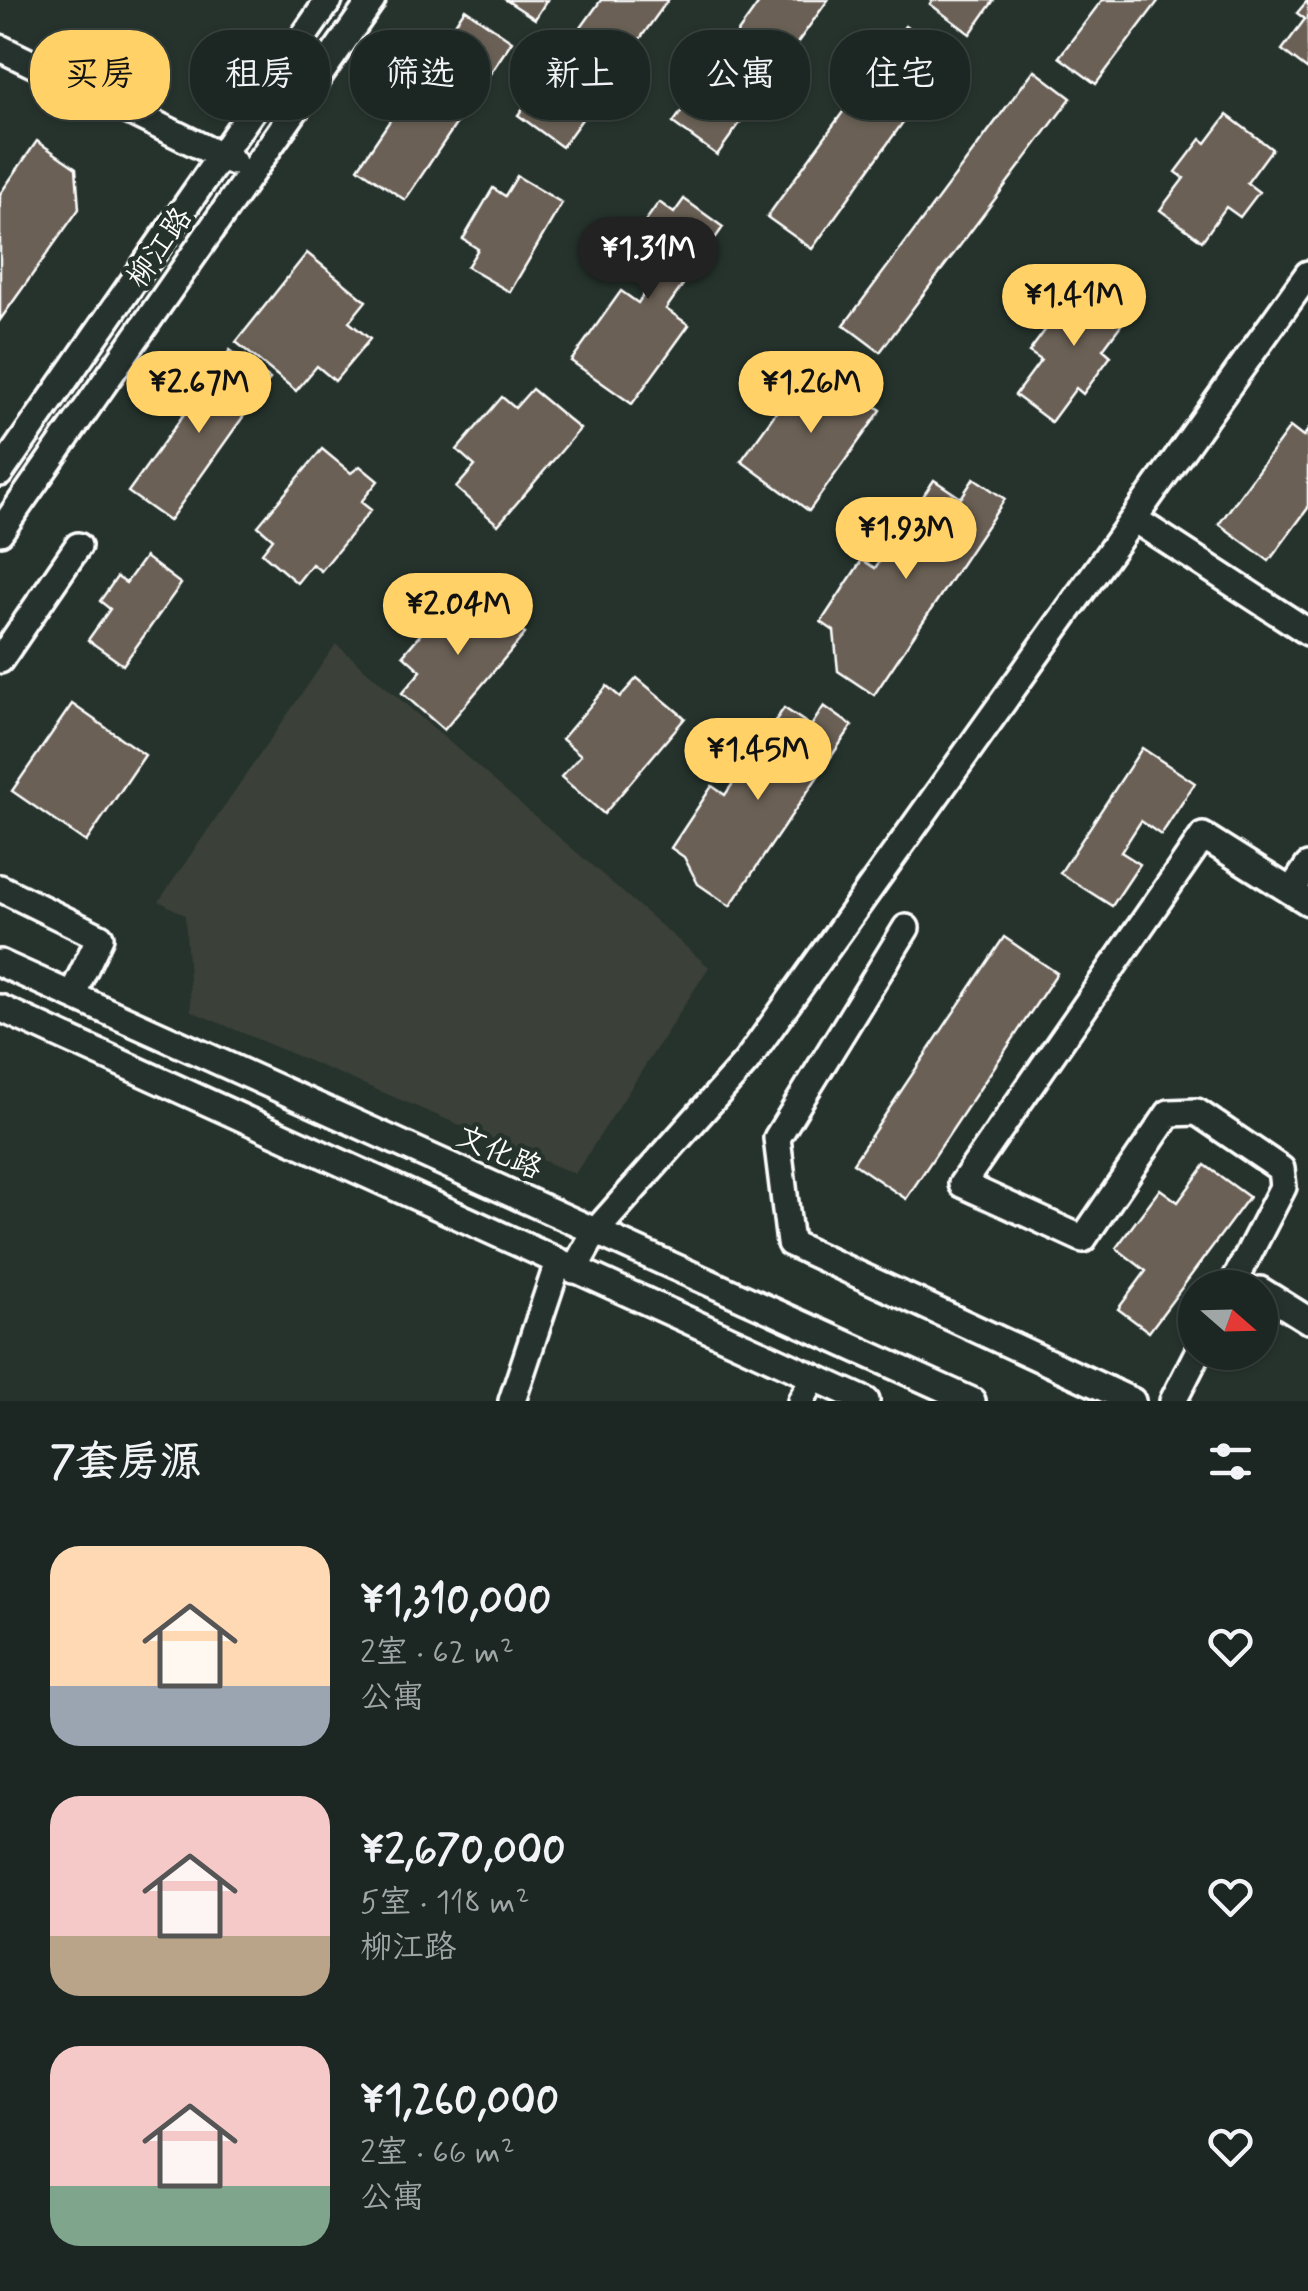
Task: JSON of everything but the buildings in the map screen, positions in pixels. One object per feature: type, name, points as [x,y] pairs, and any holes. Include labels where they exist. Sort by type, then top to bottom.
[{"type":"street","name":"柳江路","points":[[0,473],[329,0]]},
{"type":"street","name":"柳江路","points":[[0,532],[372,0]]},
{"type":"street","points":[[0,48],[254,172]]},
{"type":"street","points":[[512,1401],[566,1266],[746,1062],[1308,274]]},
{"type":"street","points":[[1134,519],[1308,632]]},
{"type":"street","points":[[0,660],[78,546]]},
{"type":"street","points":[[1252,1270],[1283,1188],[1281,1168],[1197,1112],[1169,1113],[1083,1240],[962,1184],[1203,836],[1299,897],[1308,866]]},
{"type":"street","points":[[0,888],[100,937],[72,995]]},
{"type":"street","points":[[906,928],[777,1138],[790,1244],[1132,1401]]},
{"type":"street","name":"文化路","points":[[0,962],[972,1401]]},
{"type":"street","points":[[0,1008],[866,1401]]},
{"type":"street","points":[[1278,1303],[1308,1320]]},
{"type":"street","points":[[1173,1401],[1189,1370]]},
{"type":"street","points":[[801,1401],[814,1378]]},
{"type":"shaded area","points":[[336,644],[709,967],[575,1174],[191,1011],[185,915],[159,901]]}]
